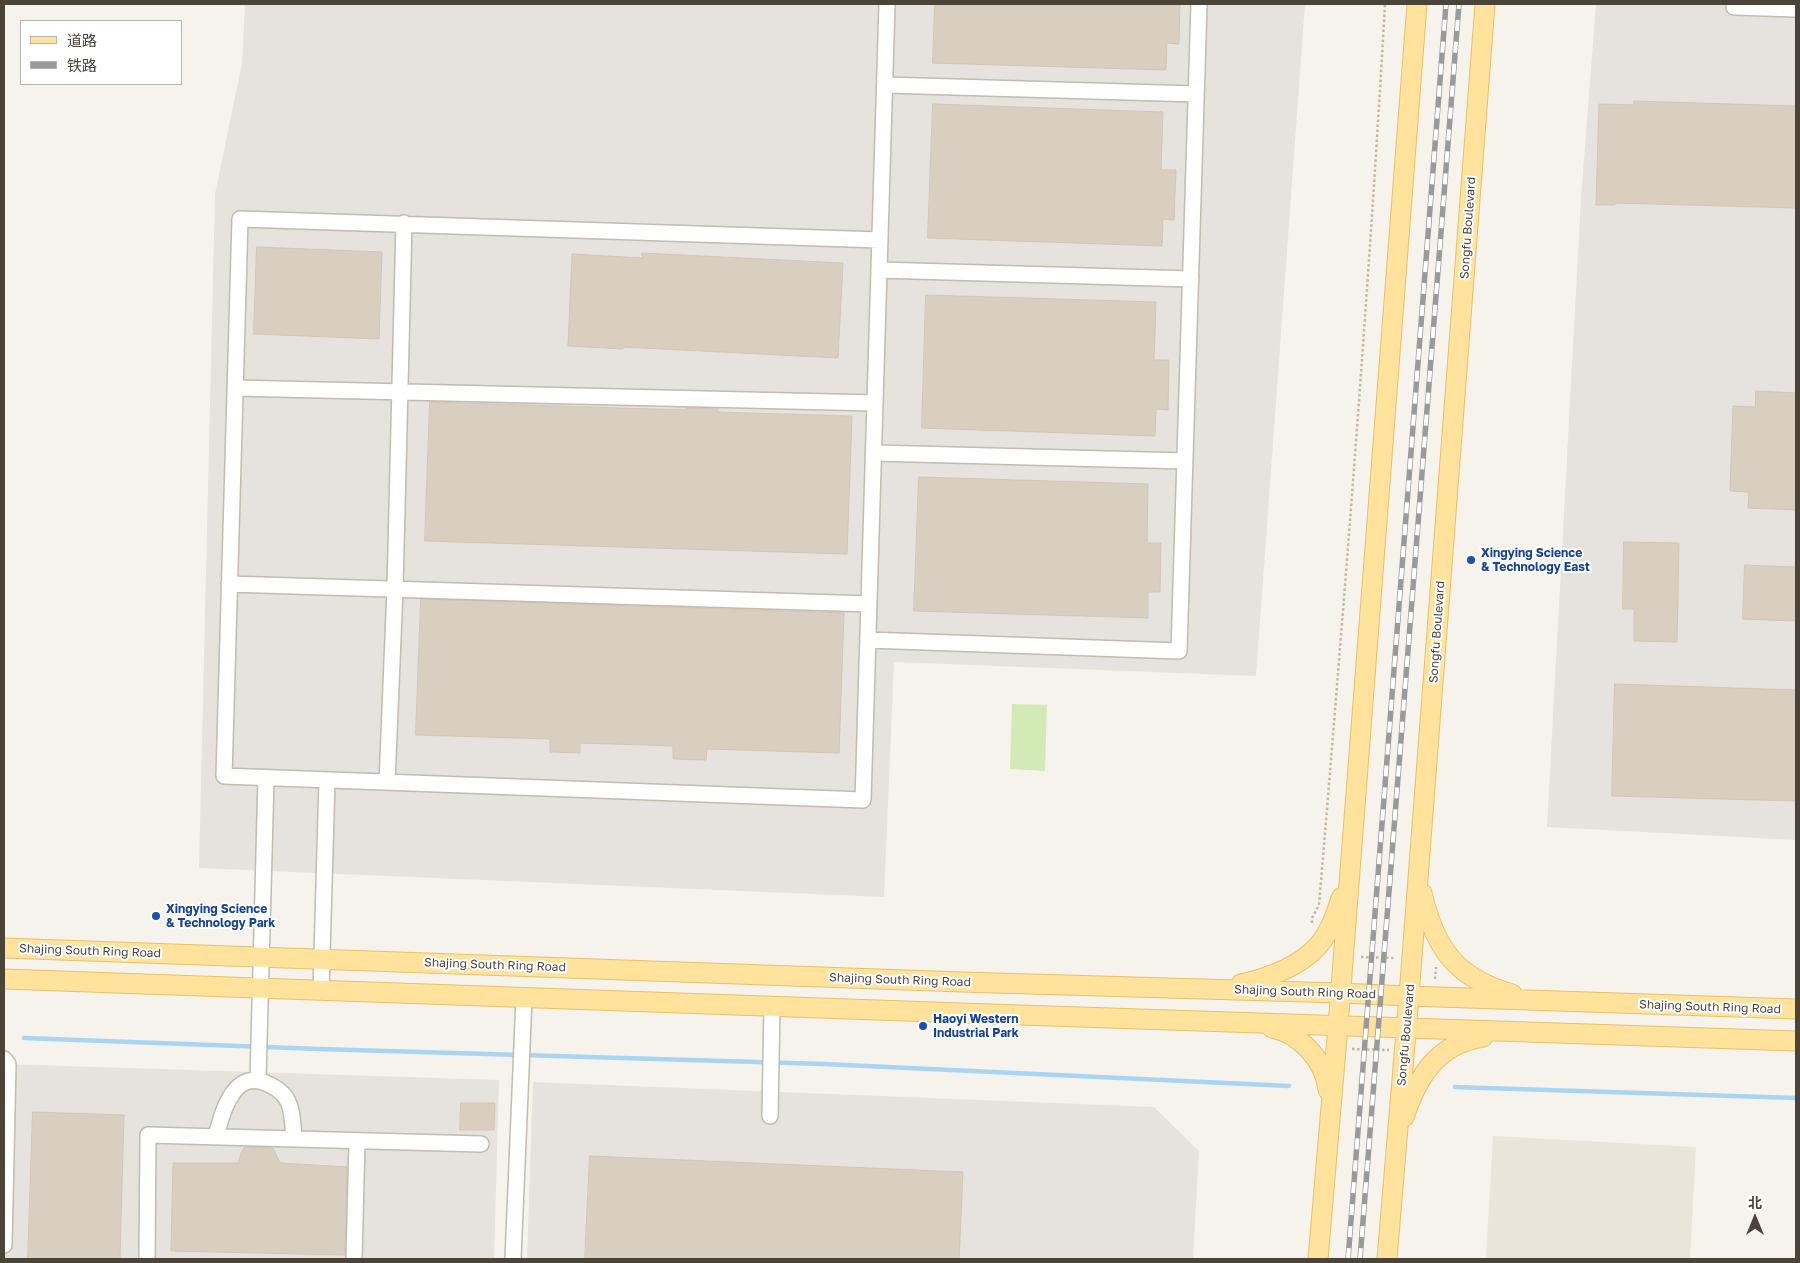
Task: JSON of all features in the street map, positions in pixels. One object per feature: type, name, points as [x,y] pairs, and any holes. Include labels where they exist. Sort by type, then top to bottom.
[{"type":"main road","points":[[1318,1259],[1338,1026],[1417,4]]},
{"type":"main road","name":"Songfu Boulevard","points":[[1386,1259],[1409,996],[1485,4]]},
{"type":"main road","points":[[1197,988],[1230,986],[1260,980],[1291,966],[1318,947],[1337,912],[1350,868]]},
{"type":"main road","points":[[1418,878],[1427,916],[1441,946],[1451,960],[1465,972],[1494,989],[1535,1001]]},
{"type":"main road","name":"Shajing South Ring Road","points":[[4,948],[1796,1009]]},
{"type":"main road","points":[[4,979],[1796,1041]]},
{"type":"main road","points":[[1246,1022],[1279,1029],[1302,1042],[1320,1064],[1327,1081],[1330,1114]]},
{"type":"main road","points":[[1396,1145],[1411,1099],[1426,1071],[1436,1058],[1459,1043],[1474,1038],[1516,1031]]},
{"type":"street","points":[[880,240],[240,219],[224,776],[863,800],[888,4]]},
{"type":"street","points":[[868,640],[1179,651],[1199,4]]},
{"type":"street","points":[[1734,7],[1796,9]]},
{"type":"street","points":[[885,85],[1196,94]]},
{"type":"street","points":[[386,782],[395,589],[404,223]]},
{"type":"street","points":[[879,270],[1191,279]]},
{"type":"street","points":[[235,388],[875,403]]},
{"type":"street","points":[[874,453],[1185,461]]},
{"type":"street","points":[[229,584],[869,604]]},
{"type":"street","points":[[258,1080],[266,778]]},
{"type":"street","points":[[321,990],[327,780]]},
{"type":"street","points":[[513,1259],[524,998]]},
{"type":"street","points":[[770,1116],[773,1042],[772,1006]]},
{"type":"street","points":[[4,1059],[8,1064],[4,1245]]},
{"type":"street","points":[[216,1137],[221,1114],[234,1091],[245,1082],[258,1080],[282,1092],[289,1103],[294,1139]]},
{"type":"street","points":[[147,1259],[148,1135],[481,1144]]},
{"type":"street","points":[[354,1259],[357,1140]]},
{"type":"path","points":[[1313,926],[1312,918],[1318,905],[1336,708],[1371,241],[1385,4]]},
{"type":"path","points":[[1357,957],[1394,958]]},
{"type":"path","points":[[1435,985],[1437,960]]},
{"type":"path","points":[[1351,1049],[1393,1050]]},
{"type":"shaded area","points":[[245,4],[1305,4],[1256,676],[894,662],[884,897],[199,868],[215,194],[242,63]]},
{"type":"shaded area","points":[[1596,4],[1796,4],[1796,840],[1547,827],[1581,198]]},
{"type":"shaded area","points":[[4,1064],[499,1080],[494,1259],[4,1259]]},
{"type":"shaded area","points":[[533,1082],[1154,1107],[1199,1151],[1193,1259],[527,1259]]},
{"type":"shaded area","points":[[1493,1136],[1696,1147],[1690,1259],[1486,1259]]},
{"type":"green space","points":[[1012,704],[1047,705],[1045,771],[1010,769]]},
{"type":"building","points":[[935,4],[1180,4],[1179,44],[1167,43],[1166,70],[933,63]]},
{"type":"building","points":[[1634,101],[1796,106],[1796,208],[1615,203],[1615,205],[1596,205],[1599,104],[1634,105]]},
{"type":"building","points":[[933,104],[1163,112],[1161,170],[1176,170],[1174,220],[1163,219],[1162,246],[928,238]]},
{"type":"building","points":[[257,247],[382,252],[379,339],[254,334]]},
{"type":"building","points":[[642,253],[843,263],[838,358],[568,346],[572,254],[642,258]]},
{"type":"building","points":[[926,295],[1156,302],[1154,360],[1169,360],[1168,410],[1156,409],[1155,436],[922,428]]},
{"type":"building","points":[[1756,391],[1796,393],[1796,510],[1748,508],[1749,492],[1730,491],[1733,406],[1755,407]]},
{"type":"building","points":[[430,402],[685,410],[686,408],[718,409],[718,412],[852,416],[847,554],[425,541]]},
{"type":"building","points":[[919,477],[1148,484],[1147,543],[1161,543],[1160,592],[1148,592],[1148,618],[914,611]]},
{"type":"building","points":[[1624,542],[1679,543],[1677,642],[1634,641],[1634,609],[1623,609]]},
{"type":"building","points":[[1745,565],[1796,567],[1796,621],[1743,619]]},
{"type":"building","points":[[421,599],[844,613],[839,753],[707,749],[706,760],[673,759],[673,746],[580,743],[580,753],[550,752],[550,739],[416,735]]},
{"type":"building","points":[[1615,684],[1796,690],[1796,801],[1612,796]]},
{"type":"building","points":[[461,1103],[495,1103],[494,1130],[460,1130]]},
{"type":"building","points":[[33,1112],[124,1115],[120,1259],[28,1259]]},
{"type":"building","points":[[245,1147],[273,1148],[280,1163],[347,1167],[345,1255],[171,1251],[173,1163],[238,1163]]},
{"type":"building","points":[[590,1156],[963,1172],[959,1259],[585,1259]]},
{"type":"waterway","points":[[24,1038],[824,1064],[1289,1086]]},
{"type":"waterway","points":[[1455,1087],[1796,1098]]},
{"type":"railway","points":[[1348,1259],[1446,4]]},
{"type":"railway","points":[[1360,1259],[1459,4]]},
{"type":"place","name":"Xingying Science & Technology East","points":[[1471,560]]},
{"type":"place","name":"Xingying Science & Technology Park","points":[[156,916]]},
{"type":"place","name":"Haoyi Western Industrial Park","points":[[923,1026]]}]
